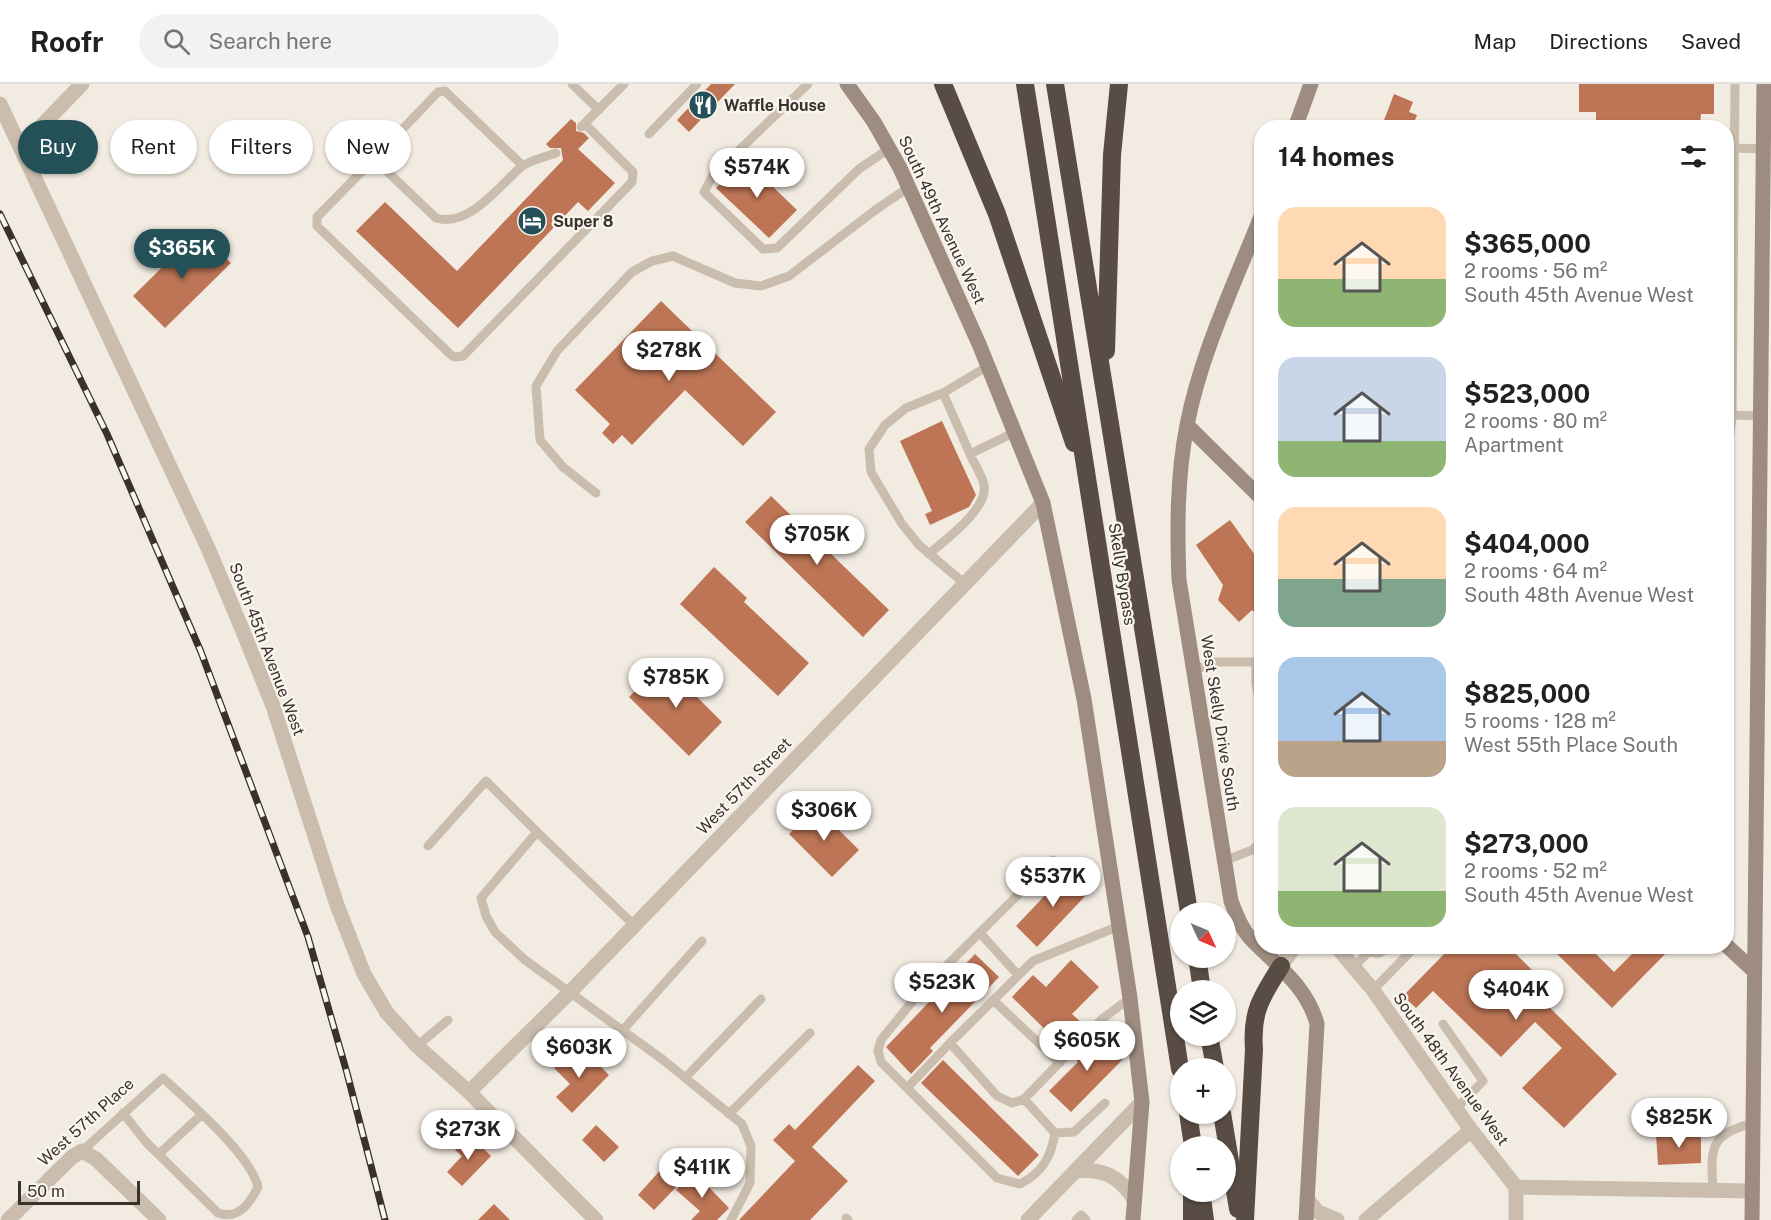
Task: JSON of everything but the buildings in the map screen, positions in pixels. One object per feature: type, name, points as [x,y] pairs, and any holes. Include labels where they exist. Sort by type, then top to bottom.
[{"type":"highway","points":[[943,84],[996,214],[1090,490]]},
{"type":"highway","name":"Skelly Bypass","points":[[1025,84],[1178,1058]]},
{"type":"highway","name":"Skelly Bypass","points":[[1055,84],[1187,902]]},
{"type":"highway","points":[[1105,394],[1112,155],[1119,84]]},
{"type":"highway","points":[[1245,1220],[1254,1048],[1252,1029],[1257,1004],[1281,966]]},
{"type":"highway","points":[[1224,1124],[1240,1220]]},
{"type":"highway","points":[[1192,1202],[1192,1220]]},
{"type":"highway","points":[[1203,1202],[1205,1220]]},
{"type":"street","points":[[47,120],[82,84]]},
{"type":"street","name":"South 49th Avenue West","points":[[847,84],[890,148],[988,366]]},
{"type":"street","points":[[1298,120],[1311,84]]},
{"type":"street","points":[[1752,1220],[1764,84]]},
{"type":"street","name":"South 45th Avenue West","points":[[0,104],[18,138]]},
{"type":"street","name":"South 45th Avenue West","points":[[34,174],[56,226],[208,548],[242,628],[273,706],[337,905],[364,974],[387,1013],[417,1046],[469,1092],[596,1220]]},
{"type":"street","name":"West Skelly Drive South","points":[[1254,235],[1202,371],[1187,424],[1180,479],[1178,553],[1179,580],[1231,901],[1238,920],[1254,942]]},
{"type":"street","points":[[988,366],[1043,503],[1084,699],[1130,998],[1142,1102],[1133,1220]]},
{"type":"street","points":[[1187,424],[1254,491]]},
{"type":"street","name":"West 57th Street","points":[[469,1092],[571,991],[1043,503]]},
{"type":"street","points":[[1734,952],[1754,971]]},
{"type":"street","name":"West Skelly Drive South","points":[[1268,954],[1304,994],[1313,1009],[1317,1024],[1306,1220]]},
{"type":"street","points":[[1281,966],[1289,954]]},
{"type":"street","name":"South 48th Avenue West","points":[[1343,954],[1372,990],[1471,1130],[1516,1187]]},
{"type":"street","points":[[1028,1220],[1142,1102]]},
{"type":"street","points":[[1366,1220],[1471,1130]]},
{"type":"street","points":[[82,1151],[96,1159],[159,1220]]},
{"type":"street","name":"West 57th Place","points":[[8,1220],[72,1157],[82,1151]]},
{"type":"street","points":[[1075,1171],[1099,1170],[1108,1173],[1122,1183],[1134,1199]]},
{"type":"street","points":[[1516,1220],[1516,1187],[1752,1191]]},
{"type":"street","points":[[1306,1199],[1318,1212],[1337,1220]]},
{"type":"lane","points":[[572,84],[599,110]]},
{"type":"lane","points":[[359,174],[317,217],[316,226],[450,354],[463,356],[632,182],[633,172],[583,126],[624,84]]},
{"type":"lane","points":[[650,134],[697,84]]},
{"type":"lane","points":[[808,84],[713,175],[704,192],[763,249],[777,248],[859,169],[890,148]]},
{"type":"lane","points":[[1735,84],[1734,148],[1763,149]]},
{"type":"lane","points":[[411,121],[442,90],[448,92],[523,166]]},
{"type":"lane","points":[[390,174],[441,220],[480,208],[523,166],[556,153]]},
{"type":"lane","points":[[596,493],[563,467],[540,440],[536,386],[557,351],[632,272],[652,261],[673,256],[735,283],[761,286],[789,276],[909,187]]},
{"type":"lane","points":[[965,584],[929,554],[902,524],[871,472],[869,449],[885,425],[906,408],[943,393],[988,366]]},
{"type":"lane","points":[[929,554],[976,511],[985,486],[943,393]]},
{"type":"lane","points":[[1734,415],[1760,416]]},
{"type":"lane","points":[[970,454],[1015,432]]},
{"type":"lane","points":[[1194,670],[1216,662],[1254,663]]},
{"type":"lane","points":[[428,846],[486,781],[634,926]]},
{"type":"lane","points":[[537,832],[481,898],[486,916],[495,932],[525,960],[571,991],[742,1124],[751,1146],[750,1183],[732,1220]]},
{"type":"lane","points":[[1224,861],[1254,848]]},
{"type":"lane","points":[[1053,860],[920,992],[880,1040],[878,1050],[881,1062],[997,1178],[1020,1184],[1042,1169],[1051,1153],[1054,1133]]},
{"type":"lane","points":[[907,1088],[1033,961],[1119,926]]},
{"type":"lane","points":[[980,933],[1018,975]]},
{"type":"lane","points":[[622,1031],[702,941]]},
{"type":"lane","points":[[1354,967],[1366,954]]},
{"type":"lane","points":[[1372,990],[1405,954]]},
{"type":"lane","points":[[950,1043],[997,1096],[1012,1103],[1024,1100],[1102,1019],[1130,998]]},
{"type":"lane","points":[[685,1078],[762,999]]},
{"type":"lane","points":[[993,1000],[1060,1063]]},
{"type":"lane","points":[[417,1046],[448,1020]]},
{"type":"lane","points":[[1443,1024],[1483,1082],[1456,1109]]},
{"type":"lane","points":[[729,1114],[810,1033]]},
{"type":"lane","name":"West 57th Place","points":[[82,1151],[163,1078],[201,1115]]},
{"type":"lane","points":[[1024,1100],[1054,1133]]},
{"type":"lane","points":[[1054,1133],[1074,1132],[1105,1102]]},
{"type":"lane","points":[[123,1113],[159,1154],[218,1213],[227,1217],[237,1215],[252,1200],[258,1187],[256,1176],[201,1115],[159,1154]]},
{"type":"lane","points":[[1713,1190],[1711,1160],[1716,1142],[1730,1129],[1753,1123]]},
{"type":"lane","points":[[1076,1220],[1081,1215],[1086,1220]]},
{"type":"railway","points":[[0,214],[107,434],[201,652],[308,937],[347,1073],[385,1220]]},
{"type":"place","name":"Waffle House","points":[[703,105]]},
{"type":"place","name":"Super 8","points":[[532,221]]}]
